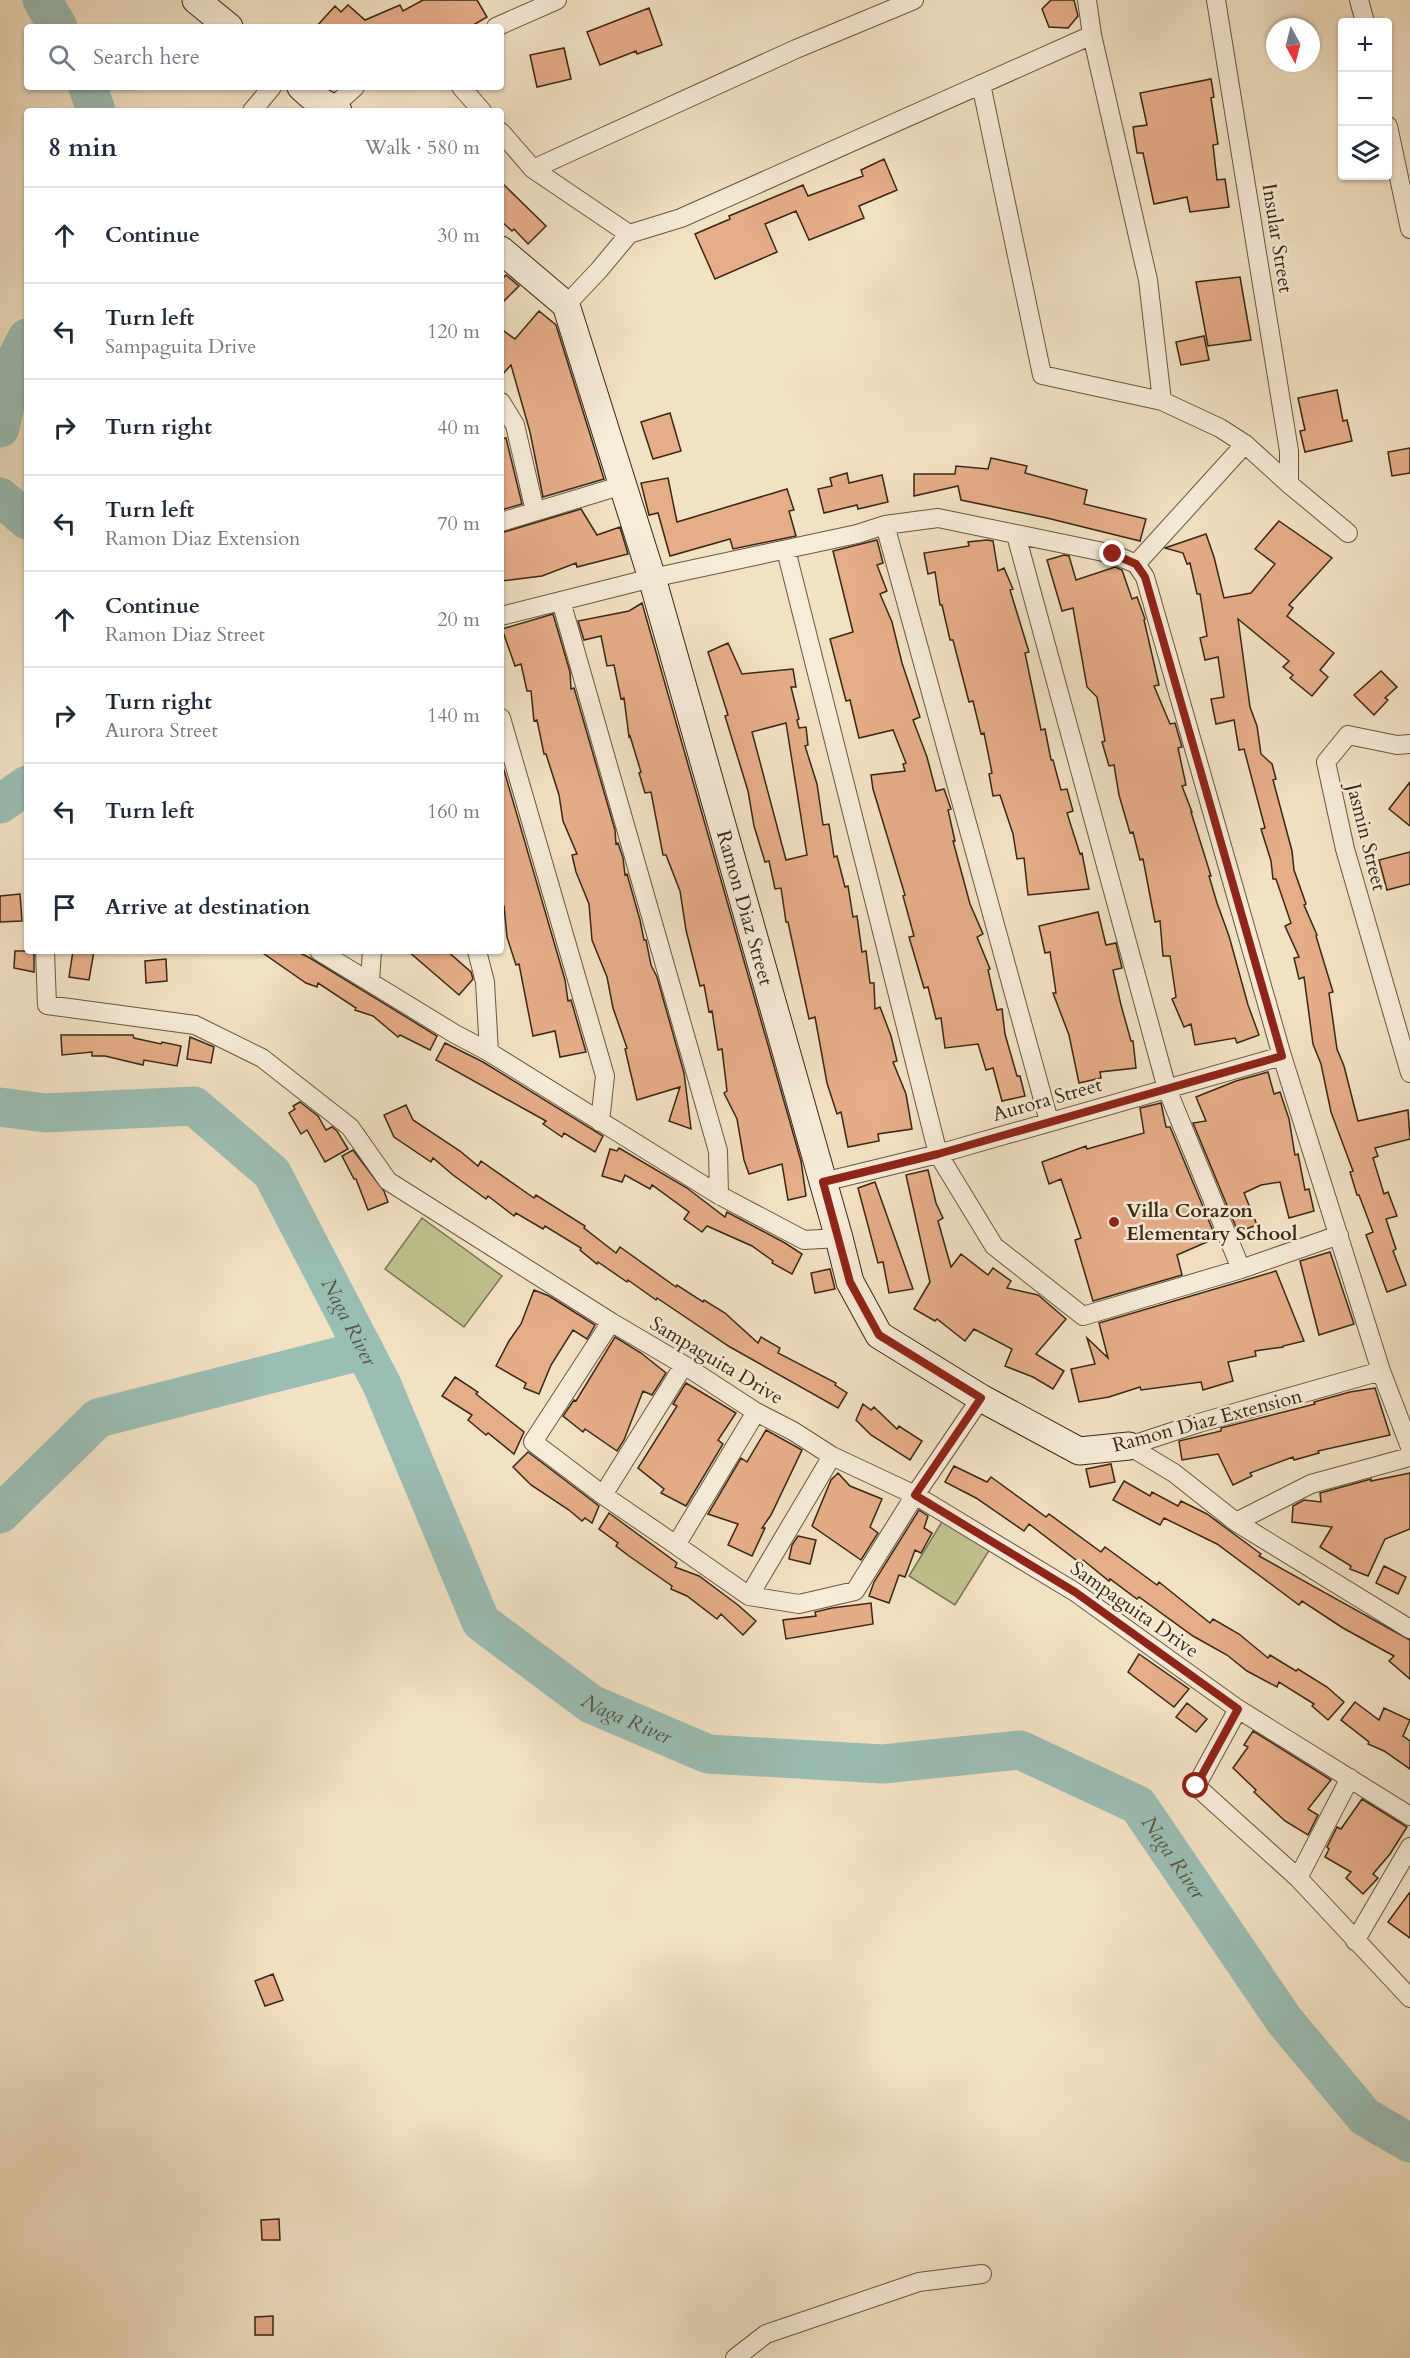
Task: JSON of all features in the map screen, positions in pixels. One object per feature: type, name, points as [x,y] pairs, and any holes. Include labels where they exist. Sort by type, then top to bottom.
[{"type":"street","points":[[196,0],[225,24]]},
{"type":"street","points":[[503,24],[557,0]]},
{"type":"street","points":[[534,169],[796,48],[914,0]]},
{"type":"street","points":[[1087,0],[1092,35],[1148,280],[1162,401]]},
{"type":"street","name":"Insular Street","points":[[1216,0],[1289,451],[1289,484]]},
{"type":"street","points":[[1359,0],[1364,18]]},
{"type":"street","points":[[504,253],[566,305],[629,234],[681,218],[1092,35]]},
{"type":"street","points":[[981,84],[1042,375],[1162,401],[1220,428],[1245,444],[1289,484],[1348,532]]},
{"type":"street","points":[[254,108],[270,90]]},
{"type":"street","points":[[304,90],[334,108]]},
{"type":"street","points":[[337,108],[352,90]]},
{"type":"street","points":[[464,90],[479,108]]},
{"type":"street","points":[[504,135],[534,169],[629,234]]},
{"type":"street","points":[[1392,145],[1410,229]]},
{"type":"street","name":"Ramon Diaz Street","points":[[566,305],[652,578],[839,1238]]},
{"type":"street","points":[[504,407],[515,425],[535,512]]},
{"type":"street","points":[[1136,564],[1245,444]]},
{"type":"street","points":[[504,521],[623,485]]},
{"type":"street","points":[[504,615],[652,578],[857,534],[885,525],[938,518],[1113,554],[1136,564],[1145,577],[1282,1056],[1381,1371],[1410,1447]]},
{"type":"street","points":[[885,525],[1049,1121]]},
{"type":"street","points":[[1016,535],[1167,1089],[1241,1269]]},
{"type":"street","points":[[786,550],[938,1154],[994,1246],[1083,1316],[1241,1269],[1339,1235]]},
{"type":"street","points":[[561,601],[718,1151],[719,1195]]},
{"type":"street","points":[[504,728],[605,1076],[600,1122]]},
{"type":"street","name":"Jasmin Street","points":[[1406,749],[1348,735],[1326,762],[1345,849],[1405,1036],[1410,1073]]},
{"type":"street","name":"Sampaguita Drive","points":[[45,954],[47,1005],[195,1025],[262,1058],[350,1127],[388,1181],[756,1412],[793,1431],[832,1456],[915,1495],[1075,1592],[1238,1709],[1410,1816]]},
{"type":"street","points":[[324,954],[455,1034],[489,1052],[719,1195],[804,1240],[839,1238]]},
{"type":"street","points":[[370,981],[372,954]]},
{"type":"street","points":[[478,954],[485,982],[489,1052]]},
{"type":"street","name":"Aurora Street","points":[[823,1182],[938,1154],[1282,1056]]},
{"type":"street","name":"Ramon Diaz Extension","points":[[839,1238],[850,1282],[879,1335],[981,1398],[1079,1451],[1129,1446],[1199,1423],[1381,1371]]},
{"type":"street","points":[[611,1322],[533,1442],[603,1495],[749,1596],[800,1604],[855,1591],[915,1495],[981,1398]]},
{"type":"street","points":[[603,1495],[684,1365]]},
{"type":"street","points":[[676,1545],[756,1412]]},
{"type":"street","points":[[1129,1446],[1174,1473],[1236,1522],[1410,1629]]},
{"type":"street","points":[[749,1596],[832,1456]]},
{"type":"street","points":[[1236,1522],[1311,1484],[1410,1457]]},
{"type":"street","points":[[1238,1709],[1196,1786],[1298,1878],[1410,1998]]},
{"type":"street","points":[[1298,1878],[1350,1778]]},
{"type":"street","points":[[1355,1941],[1410,1847]]},
{"type":"street","points":[[735,2358],[766,2334],[897,2289],[919,2282],[982,2274]]},
{"type":"green space","points":[[422,1218],[502,1276],[464,1327],[385,1269]]},
{"type":"green space","points":[[943,1520],[990,1549],[955,1605],[909,1576]]},
{"type":"building","points":[[423,0],[477,0],[487,17],[475,24],[319,24],[335,6],[341,12],[348,5],[365,20],[400,5],[403,11]]},
{"type":"building","points":[[1051,0],[1074,0],[1078,16],[1068,28],[1049,27],[1042,9]]},
{"type":"building","points":[[649,8],[662,45],[637,54],[636,51],[600,65],[587,32]]},
{"type":"building","points":[[564,48],[571,79],[537,87],[530,55]]},
{"type":"building","points":[[1211,79],[1214,97],[1211,98],[1218,144],[1213,145],[1217,180],[1225,179],[1229,207],[1190,212],[1187,197],[1154,204],[1143,153],[1137,153],[1133,127],[1147,125],[1140,93]]},
{"type":"building","points":[[884,159],[897,190],[859,206],[864,218],[809,240],[796,211],[765,224],[777,252],[715,279],[695,234],[730,219],[729,216],[803,185],[808,196],[863,176],[861,170]]},
{"type":"building","points":[[504,185],[546,226],[528,244],[514,229],[512,231],[504,224]]},
{"type":"building","points":[[506,275],[519,286],[504,301],[504,277]]},
{"type":"building","points":[[1240,277],[1251,340],[1208,346],[1196,282]]},
{"type":"building","points":[[539,311],[556,325],[604,479],[543,497],[530,432],[511,365],[504,373],[504,331],[515,339]]},
{"type":"building","points":[[1204,336],[1209,360],[1181,365],[1176,342]]},
{"type":"building","points":[[1337,390],[1343,421],[1347,420],[1352,441],[1305,452],[1300,431],[1305,430],[1298,398]]},
{"type":"building","points":[[670,413],[681,451],[653,459],[641,422]]},
{"type":"building","points":[[504,438],[506,438],[522,504],[504,509]]},
{"type":"building","points":[[1410,448],[1410,473],[1392,476],[1388,452]]},
{"type":"building","points":[[991,458],[1027,466],[1025,473],[1087,490],[1084,504],[1146,519],[1140,541],[961,500],[958,486],[914,496],[914,474],[955,474],[956,466],[988,469]]},
{"type":"building","points":[[847,473],[849,483],[882,475],[888,502],[858,509],[857,505],[824,513],[818,489],[832,486],[830,478]]},
{"type":"building","points":[[668,478],[677,522],[787,489],[794,510],[789,511],[796,536],[733,549],[730,539],[670,556],[658,513],[649,515],[641,483]]},
{"type":"building","points":[[581,509],[597,535],[620,527],[628,554],[577,567],[576,563],[542,576],[504,581],[504,532]]},
{"type":"building","points":[[1279,521],[1332,558],[1289,605],[1293,608],[1287,616],[1334,653],[1320,670],[1328,677],[1312,696],[1290,678],[1293,675],[1283,667],[1289,661],[1238,619],[1250,707],[1257,726],[1261,754],[1272,764],[1276,779],[1273,780],[1292,851],[1294,870],[1306,904],[1304,905],[1317,935],[1333,992],[1329,993],[1337,1049],[1344,1066],[1358,1121],[1408,1110],[1410,1139],[1375,1148],[1378,1156],[1373,1158],[1384,1194],[1388,1192],[1397,1216],[1386,1219],[1396,1249],[1393,1251],[1406,1285],[1387,1292],[1366,1235],[1373,1232],[1359,1195],[1357,1195],[1350,1172],[1353,1171],[1331,1112],[1321,1064],[1313,1044],[1304,977],[1299,979],[1294,958],[1299,957],[1285,926],[1291,923],[1276,879],[1273,879],[1271,861],[1261,829],[1265,828],[1244,749],[1239,750],[1234,720],[1216,724],[1211,699],[1224,697],[1218,657],[1205,660],[1200,638],[1207,636],[1200,594],[1197,594],[1190,563],[1187,564],[1183,553],[1165,548],[1206,534],[1224,598],[1251,593],[1275,564],[1255,549]]},
{"type":"building","points":[[877,540],[883,563],[877,565],[887,591],[880,594],[892,622],[902,663],[920,717],[913,720],[927,757],[936,791],[944,789],[951,809],[948,810],[955,841],[953,841],[970,904],[983,934],[977,937],[990,969],[988,970],[997,1010],[1002,1009],[1005,1034],[1025,1096],[1002,1101],[993,1068],[986,1070],[978,1044],[945,1048],[941,1018],[936,1019],[928,987],[924,988],[909,937],[914,936],[903,896],[905,895],[873,789],[871,775],[905,771],[903,764],[906,763],[893,730],[859,738],[850,700],[846,701],[830,639],[853,632],[833,551]]},
{"type":"building","points":[[993,541],[998,571],[1004,568],[1013,589],[1010,590],[1029,652],[1025,653],[1041,730],[1045,729],[1051,760],[1053,760],[1061,790],[1067,789],[1073,811],[1067,813],[1080,854],[1082,853],[1089,889],[1028,895],[1024,858],[1017,859],[1013,834],[1000,795],[993,796],[989,774],[992,773],[984,733],[981,734],[973,701],[969,702],[953,640],[950,640],[942,605],[940,605],[935,572],[928,574],[924,553],[969,546],[968,542]]},
{"type":"building","points":[[1064,555],[1069,556],[1076,580],[1115,567],[1122,570],[1132,599],[1137,597],[1145,619],[1159,685],[1154,686],[1170,724],[1175,723],[1182,747],[1178,748],[1186,785],[1182,786],[1192,812],[1217,903],[1259,1035],[1237,1043],[1235,1038],[1195,1045],[1191,1024],[1184,1027],[1172,999],[1176,997],[1170,956],[1163,956],[1160,921],[1155,922],[1143,859],[1140,860],[1133,832],[1130,833],[1119,795],[1114,765],[1109,766],[1102,742],[1105,741],[1097,697],[1087,687],[1073,608],[1062,611],[1047,560]]},
{"type":"building","points":[[642,603],[801,1161],[806,1196],[788,1200],[782,1164],[749,1174],[744,1160],[737,1119],[724,1093],[727,1091],[722,1049],[718,1050],[712,1011],[709,1012],[704,985],[700,986],[686,930],[680,891],[666,855],[663,855],[651,792],[645,793],[639,773],[641,772],[629,737],[624,698],[621,699],[614,665],[607,666],[601,636],[584,640],[578,621],[629,611]]},
{"type":"building","points":[[553,614],[570,672],[571,689],[574,688],[615,830],[616,844],[618,843],[623,858],[625,875],[627,874],[651,965],[657,977],[684,1073],[691,1129],[669,1121],[680,1087],[637,1100],[625,1049],[627,1048],[613,1008],[607,977],[592,940],[589,904],[572,855],[577,854],[563,821],[559,795],[546,754],[544,754],[537,720],[534,721],[531,691],[527,691],[521,664],[515,666],[504,628]]},
{"type":"building","points":[[728,643],[742,674],[793,669],[796,687],[791,687],[799,719],[797,720],[799,728],[806,727],[808,745],[805,746],[817,784],[823,825],[829,824],[834,857],[837,856],[845,887],[848,886],[853,917],[857,916],[862,952],[866,951],[870,983],[874,983],[875,1009],[880,1007],[891,1036],[897,1061],[893,1062],[906,1094],[912,1129],[878,1134],[879,1141],[848,1147],[841,1112],[837,1114],[827,1083],[815,1017],[809,1019],[788,922],[786,922],[781,888],[775,889],[769,861],[765,862],[754,826],[748,791],[725,716],[728,715],[708,652]],"holes":[[[786,723],[807,855],[786,860],[752,732]]]},
{"type":"building","points":[[1381,671],[1397,687],[1385,698],[1388,700],[1374,715],[1354,695]]},
{"type":"building","points":[[504,770],[565,980],[568,1001],[571,1000],[586,1052],[560,1057],[555,1031],[533,1036],[519,964],[516,965],[507,937],[504,906]]},
{"type":"building","points":[[1410,782],[1410,826],[1389,809]]},
{"type":"building","points":[[1410,852],[1410,884],[1387,890],[1379,860]]},
{"type":"building","points":[[20,894],[22,921],[0,922],[0,896]]},
{"type":"building","points":[[1098,912],[1106,945],[1116,943],[1122,968],[1113,970],[1131,1041],[1133,1041],[1136,1068],[1100,1072],[1101,1078],[1079,1083],[1069,1035],[1053,993],[1056,993],[1050,952],[1045,953],[1039,926]]},
{"type":"building","points":[[15,951],[34,954],[34,972],[14,968]]},
{"type":"building","points":[[73,954],[93,954],[89,980],[69,977]]},
{"type":"building","points":[[264,954],[302,954],[437,1036],[430,1050],[400,1035],[398,1037],[373,1016],[355,1010],[356,1008],[318,983],[317,987],[306,983]]},
{"type":"building","points":[[411,954],[450,954],[471,972],[473,979],[459,995]]},
{"type":"building","points":[[166,959],[167,981],[146,983],[145,961]]},
{"type":"building","points":[[61,1035],[133,1035],[134,1038],[181,1046],[177,1066],[144,1060],[143,1065],[105,1056],[92,1056],[92,1052],[62,1055]]},
{"type":"building","points":[[190,1037],[214,1047],[211,1063],[187,1059]]},
{"type":"building","points":[[445,1043],[483,1062],[603,1136],[595,1152],[564,1133],[562,1137],[543,1124],[546,1121],[436,1060]]},
{"type":"building","points":[[1268,1072],[1274,1094],[1280,1092],[1289,1119],[1295,1155],[1298,1154],[1305,1190],[1309,1189],[1314,1211],[1289,1218],[1280,1182],[1261,1185],[1244,1193],[1257,1225],[1238,1232],[1193,1123],[1206,1121],[1196,1097],[1236,1081]]},
{"type":"building","points":[[300,1102],[318,1116],[326,1130],[332,1127],[337,1131],[348,1149],[325,1162],[307,1130],[301,1134],[289,1113],[295,1109],[293,1106]]},
{"type":"building","name":"Villa Corazon Elementary School","points":[[1161,1103],[1166,1127],[1170,1127],[1216,1238],[1177,1255],[1182,1275],[1093,1301],[1075,1240],[1081,1238],[1061,1179],[1049,1184],[1042,1162],[1086,1146],[1087,1149],[1144,1133],[1140,1108]]},
{"type":"building","points":[[406,1105],[413,1120],[460,1151],[478,1166],[481,1161],[534,1198],[536,1195],[585,1226],[584,1228],[616,1253],[620,1247],[676,1287],[677,1285],[725,1313],[758,1343],[761,1337],[780,1348],[778,1353],[836,1383],[835,1385],[847,1393],[838,1408],[730,1347],[657,1298],[656,1300],[598,1262],[597,1264],[580,1250],[581,1248],[545,1226],[543,1229],[516,1213],[514,1216],[488,1196],[486,1199],[433,1158],[431,1162],[394,1137],[384,1115]]},
{"type":"building","points":[[619,1148],[687,1188],[725,1217],[727,1212],[802,1254],[792,1274],[772,1263],[773,1261],[752,1246],[707,1226],[702,1232],[684,1219],[689,1212],[652,1185],[650,1189],[625,1175],[622,1182],[602,1176],[610,1149],[617,1151]]},
{"type":"building","points":[[353,1150],[384,1191],[388,1202],[368,1210],[356,1179],[342,1156]]},
{"type":"building","points":[[928,1170],[936,1203],[943,1218],[938,1221],[951,1267],[961,1254],[988,1275],[993,1268],[1011,1281],[1007,1288],[1038,1295],[1066,1319],[1036,1354],[1064,1371],[1053,1389],[1033,1377],[1005,1366],[1012,1349],[974,1329],[965,1341],[937,1319],[935,1321],[914,1309],[930,1282],[906,1175]]},
{"type":"building","points":[[875,1182],[913,1289],[889,1293],[883,1262],[878,1263],[858,1188]]},
{"type":"building","points":[[1330,1252],[1354,1324],[1319,1335],[1300,1261]]},
{"type":"building","points":[[830,1269],[835,1289],[815,1293],[811,1273]]},
{"type":"building","points":[[1276,1271],[1304,1341],[1255,1351],[1256,1356],[1228,1362],[1233,1381],[1203,1390],[1201,1382],[1141,1390],[1140,1387],[1109,1397],[1079,1402],[1071,1369],[1095,1364],[1087,1338],[1108,1358],[1099,1323]]},
{"type":"building","points":[[534,1290],[549,1296],[595,1325],[587,1339],[573,1330],[551,1365],[539,1394],[524,1388],[526,1383],[496,1366],[521,1324]]},
{"type":"building","points":[[615,1337],[641,1353],[666,1373],[652,1395],[643,1391],[624,1440],[617,1451],[585,1429],[583,1432],[563,1416],[574,1400],[576,1401]]},
{"type":"building","points":[[455,1377],[478,1392],[476,1394],[524,1432],[514,1454],[468,1420],[472,1415],[442,1396]]},
{"type":"building","points":[[686,1383],[736,1413],[718,1440],[723,1444],[686,1506],[661,1493],[664,1489],[638,1468],[677,1406],[673,1404]]},
{"type":"building","points":[[1375,1388],[1390,1435],[1318,1451],[1319,1453],[1294,1460],[1293,1457],[1250,1473],[1252,1476],[1233,1485],[1218,1454],[1182,1460],[1179,1441],[1221,1431],[1221,1428],[1315,1404],[1314,1402],[1350,1392]]},
{"type":"building","points":[[863,1404],[871,1410],[874,1407],[897,1429],[899,1426],[922,1441],[910,1460],[871,1435],[856,1420]]},
{"type":"building","points":[[766,1430],[802,1450],[771,1515],[762,1528],[765,1528],[752,1556],[728,1545],[738,1524],[708,1514],[741,1458],[747,1462]]},
{"type":"building","points":[[528,1452],[599,1506],[592,1523],[585,1518],[582,1521],[531,1485],[513,1467]]},
{"type":"building","points":[[1111,1464],[1115,1482],[1090,1487],[1086,1469]]},
{"type":"building","points":[[954,1466],[987,1482],[991,1477],[1046,1517],[1049,1514],[1101,1552],[1105,1547],[1157,1585],[1159,1582],[1210,1623],[1213,1619],[1239,1634],[1268,1658],[1270,1655],[1296,1671],[1298,1669],[1327,1687],[1344,1702],[1328,1720],[1312,1706],[1314,1704],[1279,1682],[1277,1687],[1247,1671],[1227,1655],[1193,1636],[1139,1597],[1137,1599],[1110,1579],[1109,1581],[1083,1560],[1080,1563],[1029,1524],[1024,1531],[976,1498],[945,1482]]},
{"type":"building","points":[[838,1473],[850,1486],[882,1499],[870,1527],[878,1533],[861,1560],[812,1526],[831,1480]]},
{"type":"building","points":[[1410,1473],[1410,1529],[1385,1539],[1368,1576],[1350,1569],[1351,1566],[1320,1547],[1332,1527],[1292,1522],[1293,1506],[1304,1500],[1321,1502],[1320,1493],[1371,1479],[1371,1481]]},
{"type":"building","points":[[1124,1481],[1150,1496],[1152,1492],[1178,1506],[1181,1501],[1207,1514],[1261,1554],[1259,1556],[1410,1640],[1410,1679],[1389,1661],[1394,1656],[1343,1628],[1302,1601],[1299,1605],[1217,1544],[1164,1518],[1160,1525],[1113,1500]]},
{"type":"building","points":[[919,1510],[928,1516],[924,1528],[932,1533],[921,1553],[915,1550],[905,1577],[899,1575],[889,1603],[869,1596],[874,1582]]},
{"type":"building","points":[[609,1513],[677,1563],[675,1567],[699,1576],[756,1621],[743,1635],[721,1614],[717,1619],[687,1596],[671,1589],[672,1586],[616,1546],[618,1543],[599,1529]]},
{"type":"building","points":[[798,1536],[816,1540],[810,1564],[789,1559],[792,1545]]},
{"type":"building","points":[[1384,1566],[1406,1577],[1398,1594],[1376,1583]]},
{"type":"building","points":[[871,1603],[873,1624],[786,1639],[783,1620],[816,1616],[815,1612],[832,1608]]},
{"type":"building","points":[[1139,1654],[1189,1689],[1174,1707],[1128,1672]]},
{"type":"building","points":[[1355,1702],[1379,1720],[1384,1708],[1410,1720],[1403,1736],[1410,1741],[1410,1769],[1384,1751],[1368,1744],[1369,1742],[1341,1720]]},
{"type":"building","points":[[1187,1703],[1207,1719],[1196,1732],[1176,1717]]},
{"type":"building","points":[[1253,1731],[1331,1780],[1308,1809],[1318,1815],[1308,1835],[1285,1821],[1254,1792],[1256,1790],[1233,1768],[1248,1747],[1244,1745]]},
{"type":"building","points":[[1362,1799],[1407,1827],[1390,1854],[1373,1874],[1378,1878],[1363,1894],[1346,1878],[1351,1872],[1325,1857],[1329,1849],[1327,1847],[1337,1827],[1341,1829]]},
{"type":"building","points":[[1410,1892],[1410,1938],[1388,1922]]},
{"type":"building","points":[[273,1974],[283,2000],[265,2006],[255,1981]]},
{"type":"building","points":[[279,2219],[280,2240],[262,2240],[261,2220]]},
{"type":"building","points":[[273,2316],[273,2335],[255,2335],[255,2317]]},
{"type":"waterway","name":"Naga River","points":[[42,0],[56,24]]},
{"type":"waterway","name":"Naga River","points":[[89,90],[95,108]]},
{"type":"waterway","name":"Naga River","points":[[0,428],[14,364],[24,344]]},
{"type":"waterway","name":"Naga River","points":[[0,497],[24,517]]},
{"type":"waterway","name":"Naga River","points":[[0,804],[24,787]]},
{"type":"waterway","name":"Naga River","points":[[0,1107],[45,1113],[194,1106],[272,1173],[382,1385],[481,1622],[591,1704],[708,1754],[883,1764],[1020,1750],[1138,1805],[1284,2020],[1365,2117],[1410,2143]]},
{"type":"waterway","points":[[0,1514],[98,1418],[364,1350]]},
{"type":"place","name":"Villa Corazon Elementary School","points":[[1114,1222]]},
{"type":"route","points":[[1113,554],[1136,564],[1145,577],[1282,1056],[938,1154],[823,1182],[850,1282],[879,1335],[981,1398],[915,1495],[1075,1592],[1238,1709],[1196,1786]]}]
